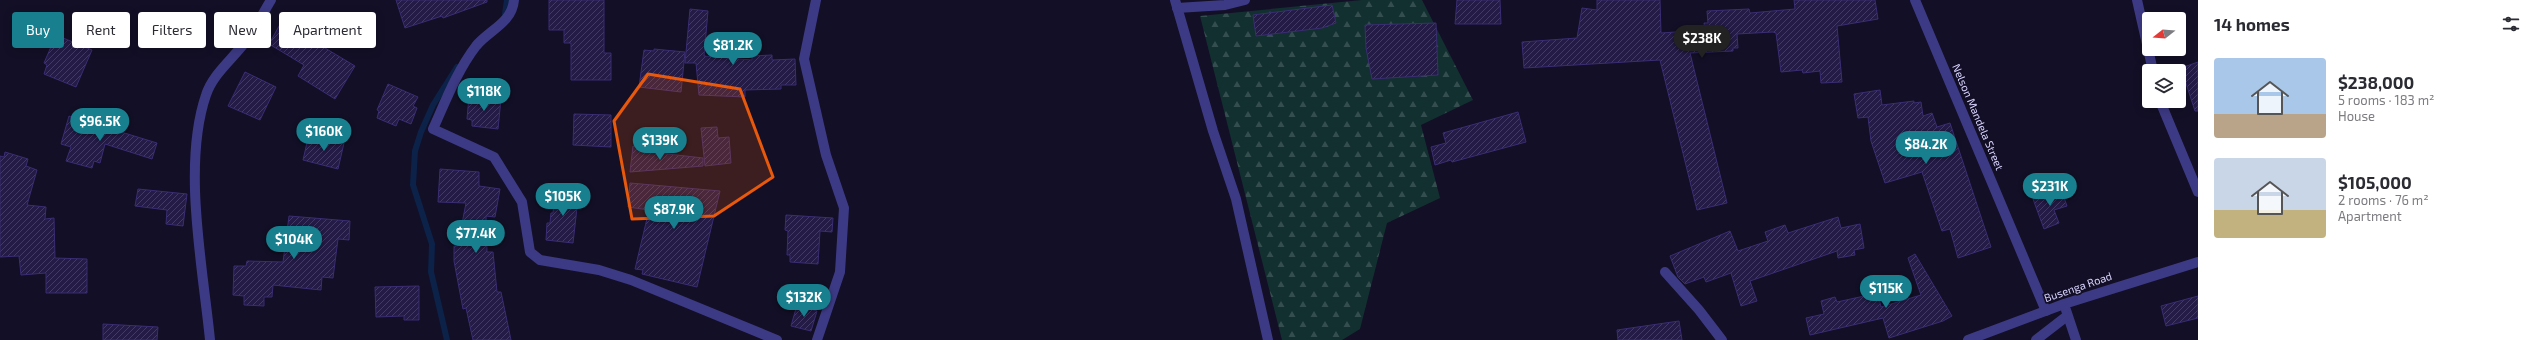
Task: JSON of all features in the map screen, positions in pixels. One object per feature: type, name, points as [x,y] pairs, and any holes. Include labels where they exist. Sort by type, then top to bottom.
[{"type":"street","points":[[210,340],[196,215],[196,164],[200,120],[206,94],[218,73],[242,46],[271,0]]},
{"type":"street","points":[[514,0],[514,7],[504,23],[477,45],[459,71],[433,129],[494,157],[522,202],[530,252],[540,260],[599,270],[631,280],[778,340]]},
{"type":"street","points":[[816,0],[804,59],[826,154],[844,208],[840,272],[817,340]]},
{"type":"street","points":[[1245,0],[1225,5],[1176,4],[1213,131],[1236,199],[1268,340]]},
{"type":"street","name":"Nelson Mandela Street","points":[[1915,0],[2046,311]]},
{"type":"street","points":[[2137,0],[2151,64]]},
{"type":"street","points":[[2163,108],[2198,192]]},
{"type":"street","name":"Busenga Road","points":[[1968,340],[2064,304],[2198,262]]},
{"type":"street","points":[[1665,272],[1699,310],[1722,340]]},
{"type":"street","points":[[2064,304],[2076,340]]},
{"type":"street","points":[[2036,340],[2067,316]]},
{"type":"highlighted area","points":[[648,74],[740,89],[773,177],[714,216],[632,219],[614,121]]},
{"type":"green space","points":[[1362,0],[1422,0],[1473,100],[1421,125],[1440,198],[1387,223],[1360,329],[1342,340],[1282,340],[1200,16]]},
{"type":"building","points":[[396,0],[487,0],[487,2],[443,18],[442,16],[405,28]]},
{"type":"building","points":[[549,0],[604,0],[604,53],[611,53],[611,80],[571,80],[571,43],[564,43],[564,30],[549,30]]},
{"type":"building","points":[[1457,0],[1500,0],[1501,24],[1455,24]]},
{"type":"building","points":[[1597,0],[1660,0],[1661,33],[1705,30],[1704,23],[1708,23],[1707,11],[1749,9],[1750,13],[1795,9],[1794,0],[1875,0],[1878,19],[1837,26],[1842,82],[1821,83],[1820,71],[1803,73],[1802,70],[1781,72],[1776,33],[1773,32],[1737,34],[1738,48],[1733,48],[1733,51],[1690,53],[1727,203],[1697,210],[1660,60],[1524,68],[1522,42],[1577,38],[1582,8],[1597,10]]},
{"type":"building","points":[[1332,5],[1336,23],[1322,28],[1256,36],[1253,15]]},
{"type":"building","points":[[690,9],[708,11],[704,56],[752,60],[752,56],[772,55],[772,60],[795,59],[796,85],[781,85],[781,89],[745,90],[745,97],[699,95],[696,63],[685,63]]},
{"type":"building","points":[[1436,23],[1438,75],[1372,79],[1366,48],[1365,25]]},
{"type":"building","points":[[279,26],[279,48],[325,48],[355,66],[335,99],[298,76],[304,65],[271,45],[271,40]]},
{"type":"building","points":[[64,38],[72,42],[72,48],[87,48],[92,50],[76,87],[44,74],[47,65],[44,63],[50,48],[64,48]]},
{"type":"building","points":[[654,49],[685,52],[681,92],[639,87],[644,50],[654,51]]},
{"type":"building","points":[[2198,62],[2198,111],[2195,111],[2186,83],[2186,66]]},
{"type":"building","points":[[245,72],[276,87],[260,120],[228,106]]},
{"type":"building","points":[[388,84],[418,97],[413,106],[417,108],[411,124],[399,119],[396,126],[377,118],[379,111],[377,110]]},
{"type":"building","points":[[1880,90],[1882,105],[1914,101],[1914,103],[1921,102],[1923,116],[1932,113],[1937,127],[1950,123],[1991,247],[1958,258],[1950,229],[1942,231],[1922,172],[1885,183],[1871,141],[1868,117],[1858,118],[1854,94]]},
{"type":"building","points":[[469,96],[501,99],[498,129],[472,126],[472,120],[467,119]]},
{"type":"building","points":[[1518,112],[1526,142],[1452,162],[1451,160],[1435,165],[1431,147],[1446,143],[1443,133]]},
{"type":"building","points":[[574,114],[611,115],[611,147],[573,145]]},
{"type":"building","points":[[69,116],[157,143],[152,159],[105,144],[100,163],[94,161],[92,168],[66,161],[71,147],[61,144]]},
{"type":"building","points":[[717,127],[718,138],[729,137],[731,163],[705,166],[701,128]]},
{"type":"building","points":[[309,134],[344,143],[338,169],[303,160]]},
{"type":"building","points":[[633,146],[651,148],[650,152],[703,158],[703,166],[630,172]]},
{"type":"building","points":[[5,152],[28,159],[26,166],[37,170],[27,205],[46,207],[45,219],[54,218],[55,258],[87,259],[87,293],[46,293],[46,273],[21,275],[19,256],[0,257],[0,156],[4,157]]},
{"type":"building","points":[[440,169],[479,172],[479,186],[500,189],[495,217],[486,216],[487,252],[493,252],[497,292],[501,292],[511,340],[473,340],[466,308],[463,309],[454,261],[454,246],[458,246],[458,234],[460,234],[466,203],[438,202]]},
{"type":"building","points":[[630,183],[720,191],[697,287],[642,274],[643,270],[635,269],[649,210],[628,207]]},
{"type":"building","points":[[138,189],[187,194],[183,226],[166,224],[167,210],[135,206]]},
{"type":"building","points":[[562,189],[579,190],[573,243],[546,240],[547,223],[550,223],[551,213],[553,213],[555,194],[562,195]]},
{"type":"building","points":[[2061,189],[2067,206],[2054,210],[2059,223],[2044,229],[2033,199]]},
{"type":"building","points":[[786,215],[833,218],[832,232],[820,231],[818,264],[790,262],[790,255],[787,255],[788,231],[785,230]]},
{"type":"building","points":[[289,216],[350,221],[349,240],[338,239],[333,278],[322,277],[321,290],[273,285],[272,297],[264,297],[264,306],[244,305],[244,296],[233,295],[234,266],[246,266],[247,261],[283,262]]},
{"type":"building","points":[[1838,217],[1841,228],[1860,224],[1864,248],[1854,250],[1855,255],[1838,258],[1837,251],[1750,281],[1757,301],[1741,306],[1731,273],[1706,282],[1704,277],[1685,284],[1678,277],[1670,256],[1730,231],[1738,251],[1768,241],[1765,232],[1785,225],[1788,233]]},
{"type":"building","points":[[1915,254],[1952,316],[1943,321],[1889,338],[1883,318],[1810,335],[1806,318],[1824,314],[1821,301],[1835,297],[1837,302],[1878,293],[1881,307],[1921,295],[1908,258]]},
{"type":"building","points":[[419,286],[419,320],[404,320],[404,316],[376,317],[375,287]]},
{"type":"building","points":[[2198,296],[2198,318],[2166,326],[2161,306]]},
{"type":"building","points":[[797,305],[817,311],[811,331],[791,326]]},
{"type":"building","points":[[1679,321],[1682,340],[1618,340],[1617,330]]},
{"type":"building","points":[[103,324],[158,327],[157,340],[103,340]]},
{"type":"waterway","points":[[505,14],[507,0]]},
{"type":"waterway","points":[[447,340],[431,272],[432,244],[413,185],[415,151],[421,132],[433,105],[457,67]]}]
